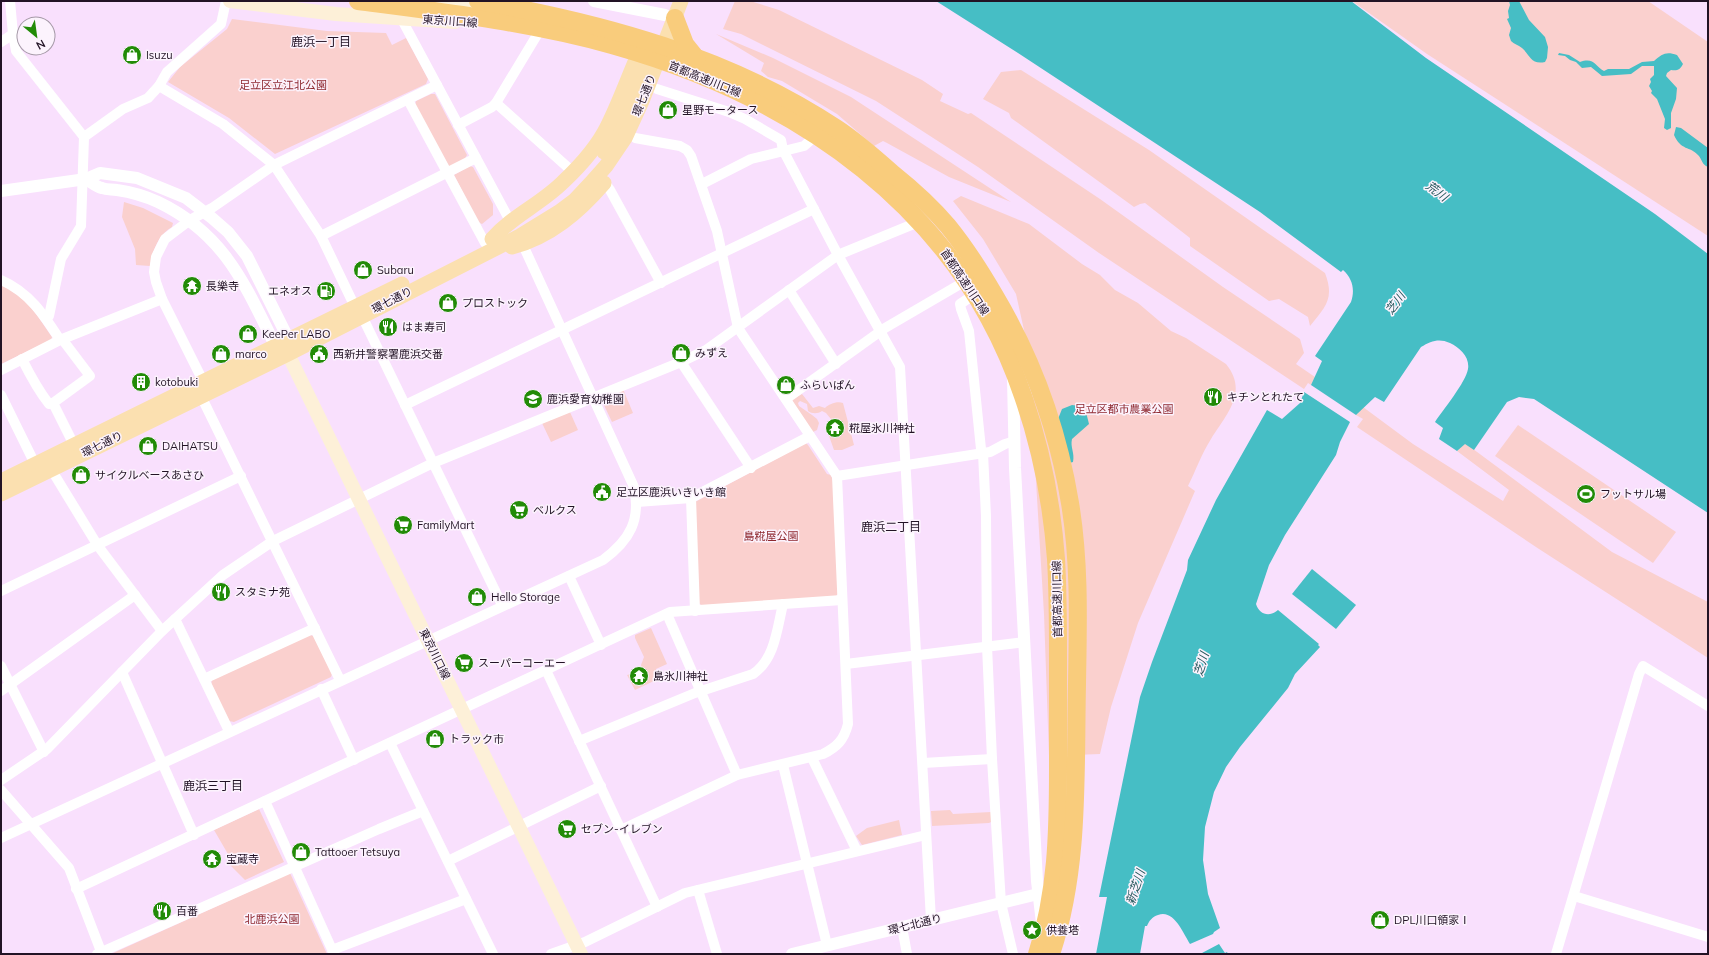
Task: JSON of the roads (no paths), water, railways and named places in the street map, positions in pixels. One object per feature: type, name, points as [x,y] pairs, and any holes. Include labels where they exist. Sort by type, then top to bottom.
[{"type":"highway","name":"首都高速川口線","points":[[358,1],[498,20],[580,37],[614,46],[709,79],[768,107],[822,138],[843,152],[864,169],[917,218],[950,258],[991,321],[1015,373],[1024,397],[1045,479],[1056,558],[1058,605],[1058,822],[1054,881],[1046,922],[1037,954]]},
{"type":"highway","name":"首都高速川口線","points":[[478,1],[532,10],[621,32],[668,47],[768,89],[819,118],[853,140],[918,194],[961,243],[1004,311],[1024,350],[1057,440],[1066,480],[1074,529],[1078,600],[1074,805],[1068,884],[1059,926],[1049,954]]},
{"type":"highway","points":[[672,16],[685,44],[701,63],[791,109],[821,127],[856,152],[911,199],[946,237],[969,268],[1011,339],[1040,411],[1054,459],[1065,528],[1070,612],[1068,753],[1074,805]]},
{"type":"highway","points":[[737,78],[819,121],[870,158],[919,201],[938,221],[946,237]]},
{"type":"main road","name":"東京川口線","points":[[230,1],[336,14],[483,24],[580,44],[636,60],[663,71]]},
{"type":"main road","name":"東京川口線","points":[[430,1],[545,21],[601,34],[642,46],[669,57]]},
{"type":"main road","name":"環七通り","points":[[1,481],[203,381],[284,347],[358,311],[478,257],[542,223],[575,200],[594,180],[625,138],[637,99],[672,16]]},
{"type":"main road","points":[[488,241],[502,227],[549,195],[573,172],[596,144],[608,126],[642,46]]},
{"type":"main road","points":[[478,257],[535,240],[577,212],[605,183],[635,138],[657,89],[669,57]]},
{"type":"main road","name":"環七通り","points":[[358,311],[555,204],[578,184],[608,146],[624,117],[637,99]]},
{"type":"main road","name":"東京川口線","points":[[284,347],[578,949]]},
{"type":"main road","name":"環七通り","points":[[1,494],[201,396],[284,347]]},
{"type":"street","points":[[10,1],[16,51],[84,137],[85,179],[81,226],[61,259],[49,316],[46,318]]},
{"type":"street","points":[[84,137],[123,109],[148,98],[159,86],[167,72],[220,24],[226,1]]},
{"type":"street","points":[[594,1],[672,16]]},
{"type":"street","points":[[401,18],[510,221]]},
{"type":"street","points":[[1,42],[13,34]]},
{"type":"street","points":[[458,125],[492,107],[496,103],[537,35]]},
{"type":"street","points":[[669,57],[707,71],[772,84],[783,88],[840,123],[907,178],[937,209],[969,247],[985,270],[1007,324],[1014,359],[1012,384],[1015,468],[1038,894],[1049,954]]},
{"type":"street","points":[[663,71],[720,92],[813,138],[854,166],[882,190],[938,247],[963,282],[1000,344],[1007,361],[1012,384]]},
{"type":"street","points":[[203,381],[162,299],[155,277],[156,257],[165,239],[190,220],[274,165],[437,85]]},
{"type":"street","points":[[159,86],[223,124],[274,165],[321,236],[502,605]]},
{"type":"street","points":[[657,89],[729,112],[745,119],[781,140],[783,150],[838,255],[900,367],[931,920]]},
{"type":"street","points":[[408,100],[448,173],[488,241]]},
{"type":"street","points":[[496,103],[573,172]]},
{"type":"street","points":[[621,830],[737,775],[812,758],[833,749],[842,741],[846,732],[848,716],[837,476],[738,328],[717,231],[693,159],[687,150],[680,146],[635,138]]},
{"type":"street","points":[[702,184],[751,159],[804,146],[813,138]]},
{"type":"street","points":[[321,236],[476,158]]},
{"type":"street","points":[[1,191],[85,179],[100,173],[137,178],[186,198],[228,232],[247,256],[284,347]]},
{"type":"street","points":[[85,179],[101,188],[145,197],[177,212],[190,220],[213,240],[232,263],[255,304],[284,347]]},
{"type":"street","points":[[605,183],[661,283]]},
{"type":"street","points":[[405,405],[814,209]]},
{"type":"street","points":[[1,780],[44,752],[162,631],[223,575],[272,541],[433,463],[681,362],[706,350],[838,255],[916,223],[937,209]]},
{"type":"street","points":[[1,838],[229,731],[428,641],[502,605],[569,576],[603,560],[616,551],[623,543],[633,524],[637,502],[631,478],[522,245]]},
{"type":"street","points":[[786,400],[881,331],[985,270]]},
{"type":"street","points":[[1,280],[24,293],[46,318],[90,376],[53,403],[49,404],[31,378],[22,359]]},
{"type":"street","points":[[789,290],[836,364]]},
{"type":"street","points":[[972,296],[960,304],[969,331],[982,453],[986,516],[987,646],[992,759],[1001,903],[1012,954]]},
{"type":"street","points":[[1,370],[61,339],[162,299]]},
{"type":"street","points":[[681,362],[751,468]]},
{"type":"street","points":[[1,395],[36,464]]},
{"type":"street","points":[[201,396],[340,680]]},
{"type":"street","points":[[53,403],[74,445]]},
{"type":"street","points":[[637,502],[691,498],[810,436]]},
{"type":"street","points":[[837,476],[990,452],[1005,444],[1015,441]]},
{"type":"street","points":[[51,469],[98,546],[162,631]]},
{"type":"street","points":[[1,591],[98,546],[240,476]]},
{"type":"street","points":[[691,498],[696,611]]},
{"type":"street","points":[[569,576],[601,645]]},
{"type":"street","points":[[1,691],[135,595]]},
{"type":"street","points":[[76,890],[390,742],[667,614],[842,600]]},
{"type":"street","points":[[579,741],[701,691],[752,674],[761,668],[772,650],[783,604]]},
{"type":"street","points":[[667,614],[737,775]]},
{"type":"street","points":[[175,619],[229,731]]},
{"type":"street","points":[[204,679],[314,628]]},
{"type":"street","points":[[846,664],[1025,642]]},
{"type":"street","points":[[1,666],[44,752]]},
{"type":"street","points":[[1556,954],[1639,674],[1643,666],[1708,706]]},
{"type":"street","points":[[546,670],[656,907]]},
{"type":"street","points":[[122,672],[194,835]]},
{"type":"street","points":[[321,689],[354,760]]},
{"type":"street","points":[[390,742],[493,954]]},
{"type":"street","points":[[812,758],[858,851]]},
{"type":"street","points":[[923,763],[992,759]]},
{"type":"street","points":[[783,765],[827,945]]},
{"type":"street","points":[[448,861],[601,786]]},
{"type":"street","points":[[1,790],[69,868],[100,953],[379,829],[423,811]]},
{"type":"street","points":[[265,801],[333,952],[466,899]]},
{"type":"street","points":[[550,954],[578,949],[685,893],[926,835]]},
{"type":"street","points":[[698,890],[717,954]]},
{"type":"street","name":"環七北通り","points":[[792,954],[1038,894]]},
{"type":"street","points":[[1574,896],[1708,936]]},
{"type":"street","points":[[902,927],[907,954]]},
{"type":"water","points":[[936,1],[1351,1],[1426,58],[1655,214],[1708,254],[1708,513],[1534,399],[1519,397],[1507,402],[1474,450],[1465,444],[1457,451],[1439,439],[1443,428],[1435,422],[1463,381],[1468,365],[1464,353],[1446,341],[1435,341],[1421,347],[1384,402],[1375,397],[1356,415],[1311,385],[1322,361],[1315,356],[1351,302],[1353,289],[1351,281],[1343,270],[1341,272],[1260,212]]},
{"type":"water","points":[[1509,1],[1519,1],[1529,20],[1545,37],[1548,47],[1545,62],[1540,63],[1534,61],[1522,48],[1511,41],[1509,35],[1511,28],[1507,19],[1509,18]]},
{"type":"water","points":[[1559,53],[1569,55],[1580,62],[1591,61],[1604,71],[1608,69],[1629,69],[1642,62],[1654,61],[1667,53],[1677,55],[1683,64],[1681,68],[1678,70],[1671,70],[1666,76],[1677,88],[1676,99],[1671,113],[1671,128],[1667,130],[1664,128],[1665,119],[1657,99],[1651,93],[1652,91],[1649,86],[1651,82],[1650,79],[1654,75],[1654,66],[1642,66],[1631,74],[1602,76],[1591,67],[1582,68],[1576,62],[1565,56],[1558,55]]},
{"type":"water","points":[[1676,127],[1681,128],[1708,148],[1708,167],[1704,165],[1695,152],[1680,144],[1674,135]]},
{"type":"water","points":[[1304,392],[1350,422],[1340,442],[1336,455],[1285,535],[1269,565],[1256,604],[1259,610],[1265,614],[1271,614],[1278,610],[1319,644],[1318,645],[1320,647],[1295,674],[1288,688],[1240,747],[1226,767],[1214,792],[1205,827],[1203,860],[1208,894],[1220,928],[1213,934],[1190,944],[1181,928],[1169,915],[1158,915],[1151,919],[1147,926],[1145,926],[1140,954],[1096,954],[1107,897],[1099,897],[1140,697],[1187,570],[1188,560],[1216,500],[1267,410],[1282,419],[1300,403]]},
{"type":"water","points":[[1072,405],[1080,406],[1087,416],[1089,424],[1072,439],[1073,462],[1069,463],[1058,419],[1062,409]]},
{"type":"water","points":[[1312,569],[1356,605],[1336,629],[1292,594]]},
{"type":"water","points":[[1219,944],[1225,953],[1227,952],[1228,954],[1202,953]]},
{"type":"place","name":"Isuzu","points":[[132,55]]},
{"type":"place","name":"星野モータース","points":[[668,110]]},
{"type":"place","name":"Subaru","points":[[363,270]]},
{"type":"place","name":"長樂寺","points":[[192,286]]},
{"type":"place","name":"エネオス","points":[[326,291]]},
{"type":"place","name":"プロストック","points":[[448,303]]},
{"type":"place","name":"はま寿司","points":[[388,327]]},
{"type":"place","name":"KeePer LABO","points":[[248,334]]},
{"type":"place","name":"みずえ","points":[[681,353]]},
{"type":"place","name":"marco","points":[[221,354]]},
{"type":"place","name":"西新井警察署鹿浜交番","points":[[319,354]]},
{"type":"place","name":"kotobuki","points":[[141,382]]},
{"type":"place","name":"ふらいぱん","points":[[786,385]]},
{"type":"place","name":"キチンとれたて","points":[[1213,397]]},
{"type":"place","name":"鹿浜愛育幼稚園","points":[[533,399]]},
{"type":"place","name":"糀屋氷川神社","points":[[835,428]]},
{"type":"place","name":"DAIHATSU","points":[[148,446]]},
{"type":"place","name":"サイクルベースあさひ","points":[[81,475]]},
{"type":"place","name":"足立区鹿浜いきいき館","points":[[602,492]]},
{"type":"place","name":"フットサル場","points":[[1586,494]]},
{"type":"place","name":"ベルクス","points":[[519,510]]},
{"type":"place","name":"FamilyMart","points":[[403,525]]},
{"type":"place","name":"スタミナ苑","points":[[221,592]]},
{"type":"place","name":"Hello Storage","points":[[477,597]]},
{"type":"place","name":"スーパーコーエー","points":[[464,663]]},
{"type":"place","name":"島氷川神社","points":[[639,676]]},
{"type":"place","name":"トラック市","points":[[435,739]]},
{"type":"place","name":"セブン-イレブン","points":[[567,829]]},
{"type":"place","name":"Tattooer Tetsuya","points":[[301,852]]},
{"type":"place","name":"宝蔵寺","points":[[212,859]]},
{"type":"place","name":"百番","points":[[162,911]]},
{"type":"place","name":"DPL川口領家Ⅰ","points":[[1380,920]]},
{"type":"place","name":"供養塔","points":[[1032,930]]},
{"type":"district","name":"鹿浜一丁目","points":[[321,41]]},
{"type":"district","name":"鹿浜二丁目","points":[[891,526]]},
{"type":"district","name":"鹿浜三丁目","points":[[213,785]]},
{"type":"park label","name":"足立区立江北公園","points":[[283,85]]},
{"type":"park label","name":"足立区都市農業公園","points":[[1124,409]]},
{"type":"park label","name":"島糀屋公園","points":[[771,536]]},
{"type":"park label","name":"北鹿浜公園","points":[[272,919]]},
{"type":"water label","name":"荒川","points":[[1437,191]]},
{"type":"water label","name":"芝川","points":[[1395,303]]},
{"type":"water label","name":"芝川","points":[[1201,664]]},
{"type":"water label","name":"新芝川","points":[[1135,887]]}]
